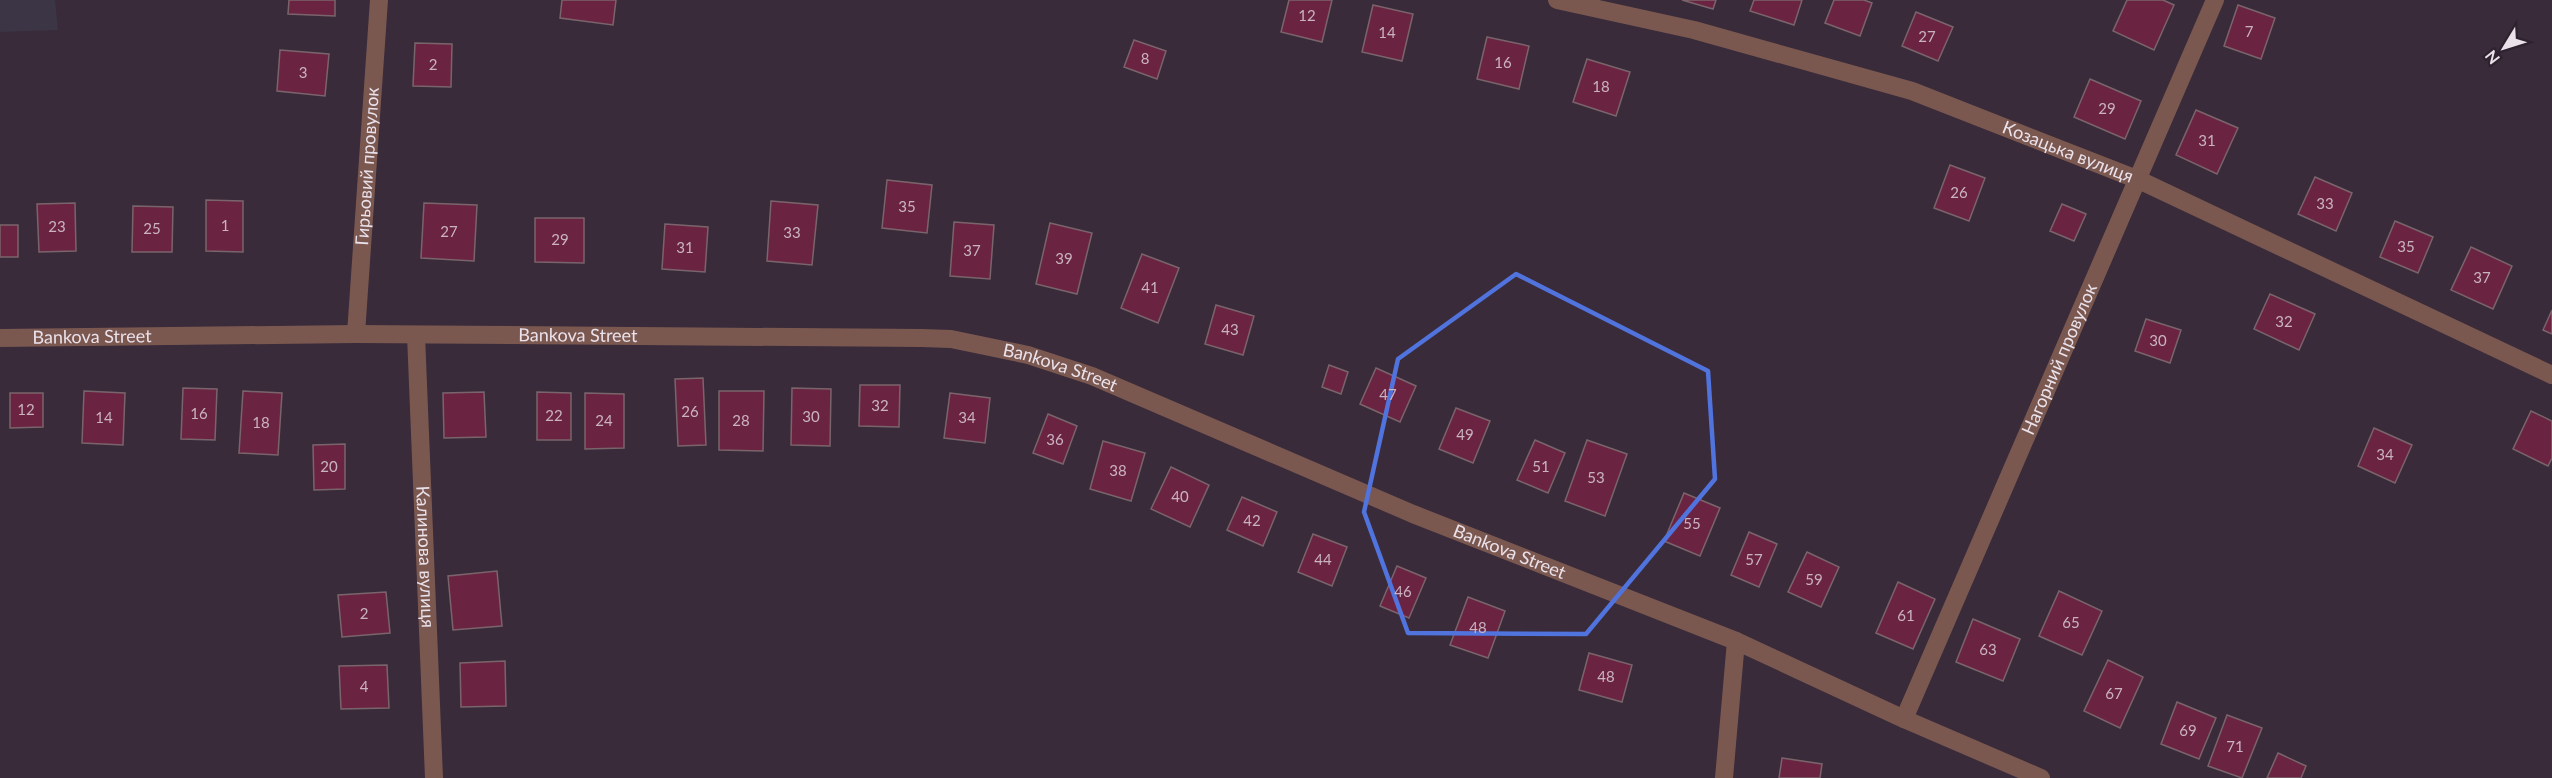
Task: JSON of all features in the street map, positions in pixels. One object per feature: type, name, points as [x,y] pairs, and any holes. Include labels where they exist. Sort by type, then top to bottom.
[{"type":"street","name":"Гирьовий провулок","points":[[356,334],[379,0]]},
{"type":"street","name":"Козацька вулиця","points":[[1557,0],[1694,30],[1912,91],[2139,180],[2552,375]]},
{"type":"street","name":"Нагорний провулок","points":[[1904,719],[2215,0]]},
{"type":"street","name":"Bankova Street","points":[[0,338],[356,334],[921,338],[951,339],[1028,355],[1092,376],[1413,514],[1736,641],[1904,719],[2041,778]]},
{"type":"street","name":"Калинова вулиця","points":[[416,335],[434,778]]},
{"type":"street","points":[[1724,778],[1736,641]]},
{"type":"highlighted area","points":[[1516,274],[1708,371],[1715,479],[1586,634],[1408,633],[1364,512],[1398,359]]},
{"type":"shaded area","points":[[0,0],[55,0],[58,30],[0,32]]},
{"type":"building","points":[[289,0],[335,0],[335,16],[288,14]]},
{"type":"building","points":[[562,0],[616,0],[613,25],[560,18]]},
{"type":"building","points":[[1289,0],[1332,0],[1322,42],[1281,32]]},
{"type":"building","points":[[1682,0],[1716,0],[1713,9]]},
{"type":"building","points":[[1754,0],[1802,0],[1794,25],[1750,11]]},
{"type":"building","points":[[1834,0],[1864,0],[1872,3],[1860,36],[1825,23]]},
{"type":"building","points":[[2127,0],[2163,0],[2174,5],[2154,50],[2113,31]]},
{"type":"building","points":[[1373,5],[1413,14],[1402,61],[1362,52]]},
{"type":"building","points":[[2238,5],[2275,18],[2261,59],[2224,46]]},
{"type":"building","points":[[1916,12],[1953,27],[1938,61],[1902,46]]},
{"type":"building","points":[[1487,37],[1529,46],[1519,89],[1477,79]]},
{"type":"building","points":[[1134,40],[1166,51],[1157,79],[1124,67]]},
{"type":"building","points":[[415,43],[452,44],[451,87],[413,86]]},
{"type":"building","points":[[280,50],[329,54],[325,96],[277,91]]},
{"type":"building","points":[[1587,59],[1630,72],[1616,116],[1573,102]]},
{"type":"building","points":[[2090,79],[2141,101],[2125,139],[2074,117]]},
{"type":"building","points":[[2196,110],[2238,128],[2217,174],[2176,155]]},
{"type":"building","points":[[1950,165],[1985,178],[1969,221],[1934,208]]},
{"type":"building","points":[[2315,177],[2352,193],[2336,231],[2298,214]]},
{"type":"building","points":[[887,180],[932,185],[927,233],[882,228]]},
{"type":"building","points":[[206,200],[243,201],[243,252],[206,251]]},
{"type":"building","points":[[771,201],[818,205],[812,265],[767,261]]},
{"type":"building","points":[[75,203],[76,251],[39,252],[37,204]]},
{"type":"building","points":[[424,203],[477,205],[474,261],[421,258]]},
{"type":"building","points":[[2062,204],[2086,214],[2074,241],[2050,231]]},
{"type":"building","points":[[133,206],[173,207],[172,252],[132,252]]},
{"type":"building","points":[[535,218],[584,218],[584,263],[535,262]]},
{"type":"building","points":[[2395,221],[2433,237],[2418,273],[2380,257]]},
{"type":"building","points":[[954,222],[994,225],[990,279],[950,276]]},
{"type":"building","points":[[1050,223],[1092,233],[1077,294],[1036,284]]},
{"type":"building","points":[[665,224],[708,227],[705,272],[662,269]]},
{"type":"building","points":[[0,225],[18,225],[18,257],[0,257]]},
{"type":"building","points":[[2471,247],[2512,266],[2493,309],[2451,290]]},
{"type":"building","points":[[1142,254],[1179,268],[1158,323],[1121,308]]},
{"type":"building","points":[[2270,294],[2315,314],[2299,350],[2254,329]]},
{"type":"building","points":[[1216,305],[1254,316],[1243,355],[1205,344]]},
{"type":"building","points":[[2552,310],[2552,334],[2543,330]]},
{"type":"building","points":[[2146,319],[2181,330],[2170,363],[2135,351]]},
{"type":"building","points":[[1329,365],[1348,372],[1341,394],[1322,387]]},
{"type":"building","points":[[1376,368],[1416,386],[1400,422],[1360,404]]},
{"type":"building","points":[[703,378],[706,445],[678,446],[675,379]]},
{"type":"building","points":[[860,385],[900,385],[899,427],[859,426]]},
{"type":"building","points":[[183,388],[217,389],[215,440],[181,439]]},
{"type":"building","points":[[792,388],[831,389],[830,446],[791,445]]},
{"type":"building","points":[[84,391],[125,393],[123,445],[82,443]]},
{"type":"building","points":[[243,391],[282,393],[278,455],[239,453]]},
{"type":"building","points":[[719,391],[764,391],[763,451],[719,450]]},
{"type":"building","points":[[484,392],[486,437],[444,438],[443,393]]},
{"type":"building","points":[[537,392],[571,393],[571,440],[537,440]]},
{"type":"building","points":[[10,393],[43,393],[43,427],[10,428]]},
{"type":"building","points":[[585,393],[624,394],[624,448],[585,449]]},
{"type":"building","points":[[950,393],[990,398],[985,443],[944,438]]},
{"type":"building","points":[[1456,408],[1490,421],[1473,463],[1439,449]]},
{"type":"building","points":[[2531,411],[2552,421],[2552,458],[2548,466],[2513,449]]},
{"type":"building","points":[[1048,414],[1077,426],[1063,464],[1033,453]]},
{"type":"building","points":[[2374,428],[2412,445],[2395,483],[2358,466]]},
{"type":"building","points":[[1535,440],[1565,453],[1548,493],[1517,480]]},
{"type":"building","points":[[1587,440],[1627,454],[1605,516],[1565,501]]},
{"type":"building","points":[[1103,441],[1145,453],[1131,501],[1090,489]]},
{"type":"building","points":[[345,444],[345,489],[314,490],[313,445]]},
{"type":"building","points":[[1171,467],[1209,485],[1190,527],[1151,509]]},
{"type":"building","points":[[1684,493],[1720,508],[1700,556],[1664,541]]},
{"type":"building","points":[[1242,497],[1277,512],[1263,546],[1227,530]]},
{"type":"building","points":[[1749,532],[1777,544],[1759,587],[1731,575]]},
{"type":"building","points":[[1313,534],[1347,547],[1332,586],[1298,572]]},
{"type":"building","points":[[1807,552],[1839,567],[1821,607],[1788,592]]},
{"type":"building","points":[[1397,566],[1426,578],[1409,618],[1380,606]]},
{"type":"building","points":[[497,571],[502,626],[453,630],[448,576]]},
{"type":"building","points":[[1898,582],[1935,599],[1913,649],[1876,633]]},
{"type":"building","points":[[2059,591],[2102,611],[2082,655],[2039,636]]},
{"type":"building","points":[[386,592],[390,633],[342,637],[338,595]]},
{"type":"building","points":[[1468,597],[1505,611],[1488,658],[1450,645]]},
{"type":"building","points":[[1973,619],[2020,639],[2003,681],[1956,662]]},
{"type":"building","points":[[1589,653],[1632,665],[1622,702],[1579,690]]},
{"type":"building","points":[[2108,660],[2143,677],[2120,728],[2084,711]]},
{"type":"building","points":[[505,661],[506,706],[461,707],[460,663]]},
{"type":"building","points":[[387,665],[389,708],[341,709],[339,666]]},
{"type":"building","points":[[2177,702],[2216,718],[2199,759],[2161,744]]},
{"type":"building","points":[[2227,715],[2262,728],[2242,778],[2208,766]]},
{"type":"building","points":[[2278,753],[2306,766],[2301,778],[2267,778]]},
{"type":"building","points":[[1782,758],[1822,764],[1820,778],[1779,778]]}]
